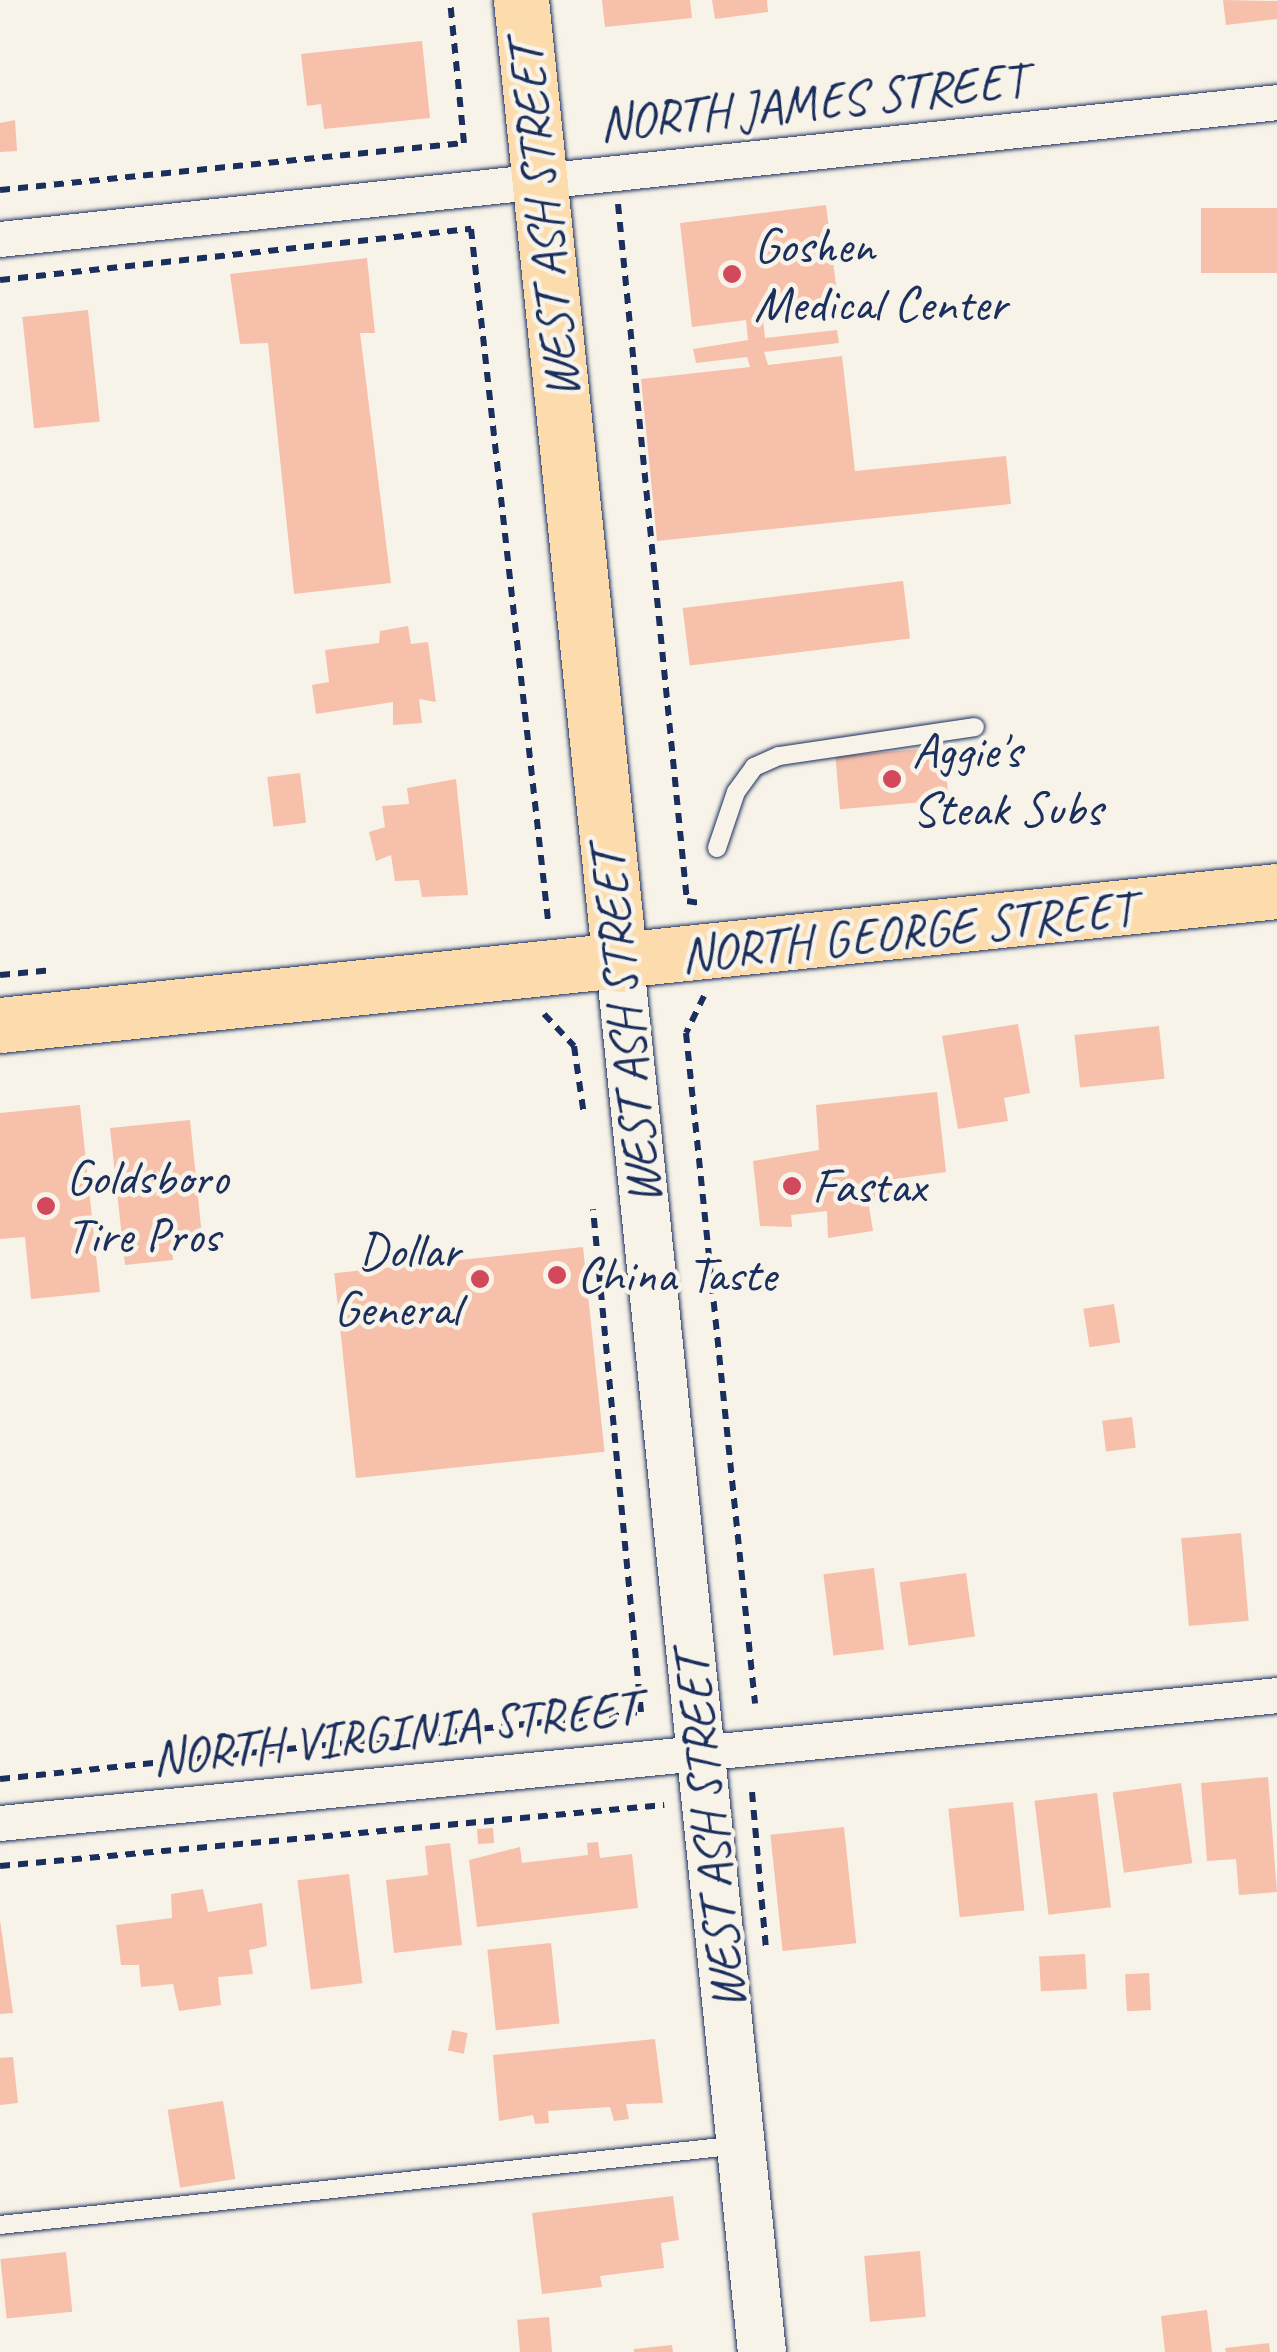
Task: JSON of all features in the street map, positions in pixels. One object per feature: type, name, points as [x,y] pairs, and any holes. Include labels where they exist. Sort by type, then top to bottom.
[{"type":"main road","name":"WEST ASH STREET","points":[[521,0],[762,2352]]},
{"type":"main road","name":"NORTH GEORGE STREET","points":[[0,1025],[620,964],[1277,891]]},
{"type":"street","name":"NORTH JAMES STREET","points":[[0,239],[1277,102]]},
{"type":"street","name":"NORTH VIRGINIA STREET","points":[[0,1823],[1277,1695]]},
{"type":"lane","points":[[718,848],[736,792],[754,767],[779,756],[975,727]]},
{"type":"lane","points":[[0,2225],[743,2144]]},
{"type":"path","points":[[0,190],[464,142],[450,0]]},
{"type":"path","points":[[618,204],[686,901]]},
{"type":"path","points":[[0,280],[471,229],[551,920]]},
{"type":"path","points":[[722,994],[702,996],[686,1033],[755,1703]]},
{"type":"path","points":[[537,1012],[564,1030],[574,1046],[584,1115]]},
{"type":"path","points":[[0,1779],[641,1712],[594,1208]]},
{"type":"path","points":[[0,1866],[663,1803]]},
{"type":"building","points":[[602,0],[690,0],[692,18],[605,27]]},
{"type":"building","points":[[712,0],[767,0],[768,12],[715,19]]},
{"type":"building","points":[[1223,0],[1277,1],[1277,19],[1226,25]]},
{"type":"building","points":[[422,41],[430,118],[324,129],[321,104],[307,106],[301,54]]},
{"type":"building","points":[[15,120],[17,151],[0,152],[0,123]]},
{"type":"building","points":[[826,205],[839,309],[763,319],[765,338],[837,330],[839,343],[764,352],[768,365],[842,356],[855,471],[1006,456],[1011,504],[657,541],[641,379],[750,367],[747,357],[696,363],[693,349],[748,340],[746,320],[692,327],[680,223]]},
{"type":"building","points":[[1201,208],[1277,208],[1277,273],[1201,273]]},
{"type":"building","points":[[367,258],[375,333],[360,333],[391,583],[294,594],[268,343],[240,344],[230,274]]},
{"type":"building","points":[[88,310],[100,421],[34,428],[22,317]]},
{"type":"building","points":[[903,581],[910,639],[690,666],[683,608]]},
{"type":"building","points":[[408,626],[411,644],[428,642],[436,702],[419,699],[422,723],[393,725],[393,702],[316,714],[312,685],[329,682],[325,650],[379,643],[380,631]]},
{"type":"building","name":"Aggie's Steak Subs","points":[[944,747],[949,800],[840,809],[835,756]]},
{"type":"building","points":[[300,773],[306,823],[273,827],[267,777]]},
{"type":"building","points":[[456,779],[468,895],[422,897],[419,880],[395,881],[391,855],[376,861],[369,832],[385,827],[382,806],[409,804],[407,788]]},
{"type":"building","points":[[1018,1024],[1030,1093],[1004,1098],[1008,1121],[958,1129],[942,1036]]},
{"type":"building","points":[[1159,1026],[1165,1079],[1080,1088],[1074,1035]]},
{"type":"building","points":[[937,1092],[946,1172],[887,1180],[892,1201],[868,1201],[873,1231],[828,1238],[827,1211],[791,1215],[792,1227],[760,1226],[753,1161],[819,1150],[816,1105]]},
{"type":"building","name":"Goldsboro Tire Pros","points":[[80,1105],[100,1292],[31,1299],[25,1237],[0,1239],[0,1113]]},
{"type":"building","points":[[190,1120],[202,1236],[171,1239],[173,1260],[125,1265],[110,1128]]},
{"type":"building","points":[[583,1247],[605,1452],[356,1478],[334,1273]]},
{"type":"building","points":[[1114,1304],[1120,1343],[1089,1347],[1083,1309]]},
{"type":"building","points":[[1132,1417],[1136,1448],[1106,1451],[1102,1421]]},
{"type":"building","points":[[1241,1533],[1249,1621],[1189,1626],[1181,1538]]},
{"type":"building","points":[[874,1568],[884,1649],[833,1656],[823,1574]]},
{"type":"building","points":[[966,1573],[975,1636],[909,1646],[900,1582]]},
{"type":"building","points":[[1268,1777],[1277,1892],[1239,1895],[1236,1859],[1207,1861],[1201,1783]]},
{"type":"building","points":[[1181,1783],[1192,1863],[1124,1873],[1113,1793]]},
{"type":"building","points":[[1097,1793],[1111,1907],[1048,1915],[1034,1801]]},
{"type":"building","points":[[1013,1802],[1024,1910],[960,1917],[948,1809]]},
{"type":"building","points":[[844,1827],[856,1943],[783,1951],[770,1835]]},
{"type":"building","points":[[493,1828],[494,1843],[478,1844],[477,1829]]},
{"type":"building","points":[[598,1842],[600,1858],[632,1854],[638,1908],[477,1927],[469,1860],[520,1847],[522,1863],[588,1855],[587,1843]]},
{"type":"building","points":[[450,1843],[462,1945],[394,1953],[386,1880],[428,1875],[425,1846]]},
{"type":"building","points":[[349,1874],[362,1983],[311,1990],[297,1880]]},
{"type":"building","points":[[203,1889],[208,1912],[262,1903],[267,1946],[249,1950],[253,1974],[218,1977],[221,2005],[179,2011],[173,1984],[141,1987],[139,1965],[121,1965],[116,1925],[172,1918],[171,1894]]},
{"type":"building","points":[[0,1920],[13,2013],[0,2014]]},
{"type":"building","points":[[551,1943],[559,2024],[496,2030],[487,1950]]},
{"type":"building","points":[[1085,1954],[1087,1989],[1041,1991],[1039,1956]]},
{"type":"building","points":[[1149,1973],[1151,2010],[1127,2011],[1125,1974]]},
{"type":"building","points":[[452,2030],[468,2033],[464,2054],[448,2051]]},
{"type":"building","points":[[655,2039],[663,2103],[626,2104],[629,2119],[614,2121],[610,2107],[548,2111],[549,2123],[535,2124],[533,2115],[499,2121],[493,2055]]},
{"type":"building","points":[[13,2057],[18,2103],[0,2105],[0,2058]]},
{"type":"building","points":[[223,2101],[235,2179],[180,2188],[168,2110]]},
{"type":"building","points":[[673,2196],[679,2240],[661,2243],[664,2268],[600,2276],[602,2287],[542,2294],[532,2213]]},
{"type":"building","points":[[920,2251],[926,2317],[870,2322],[864,2256]]},
{"type":"building","points":[[66,2252],[72,2312],[7,2319],[0,2259]]},
{"type":"building","points":[[1207,2310],[1212,2352],[1165,2352],[1161,2316]]},
{"type":"building","points":[[549,2317],[552,2352],[520,2352],[517,2320]]},
{"type":"building","points":[[1269,2343],[1270,2352],[1226,2352],[1225,2348]]},
{"type":"building","points":[[672,2345],[673,2352],[634,2352],[634,2349]]},
{"type":"place","name":"Goshen Medical Center","points":[[732,274]]},
{"type":"place","name":"Aggie's Steak Subs","points":[[892,779]]},
{"type":"place","name":"Fastax","points":[[792,1186]]},
{"type":"place","name":"Goldsboro Tire Pros","points":[[46,1206]]},
{"type":"place","name":"China Taste","points":[[557,1275]]},
{"type":"place","name":"Dollar General","points":[[480,1279]]}]
